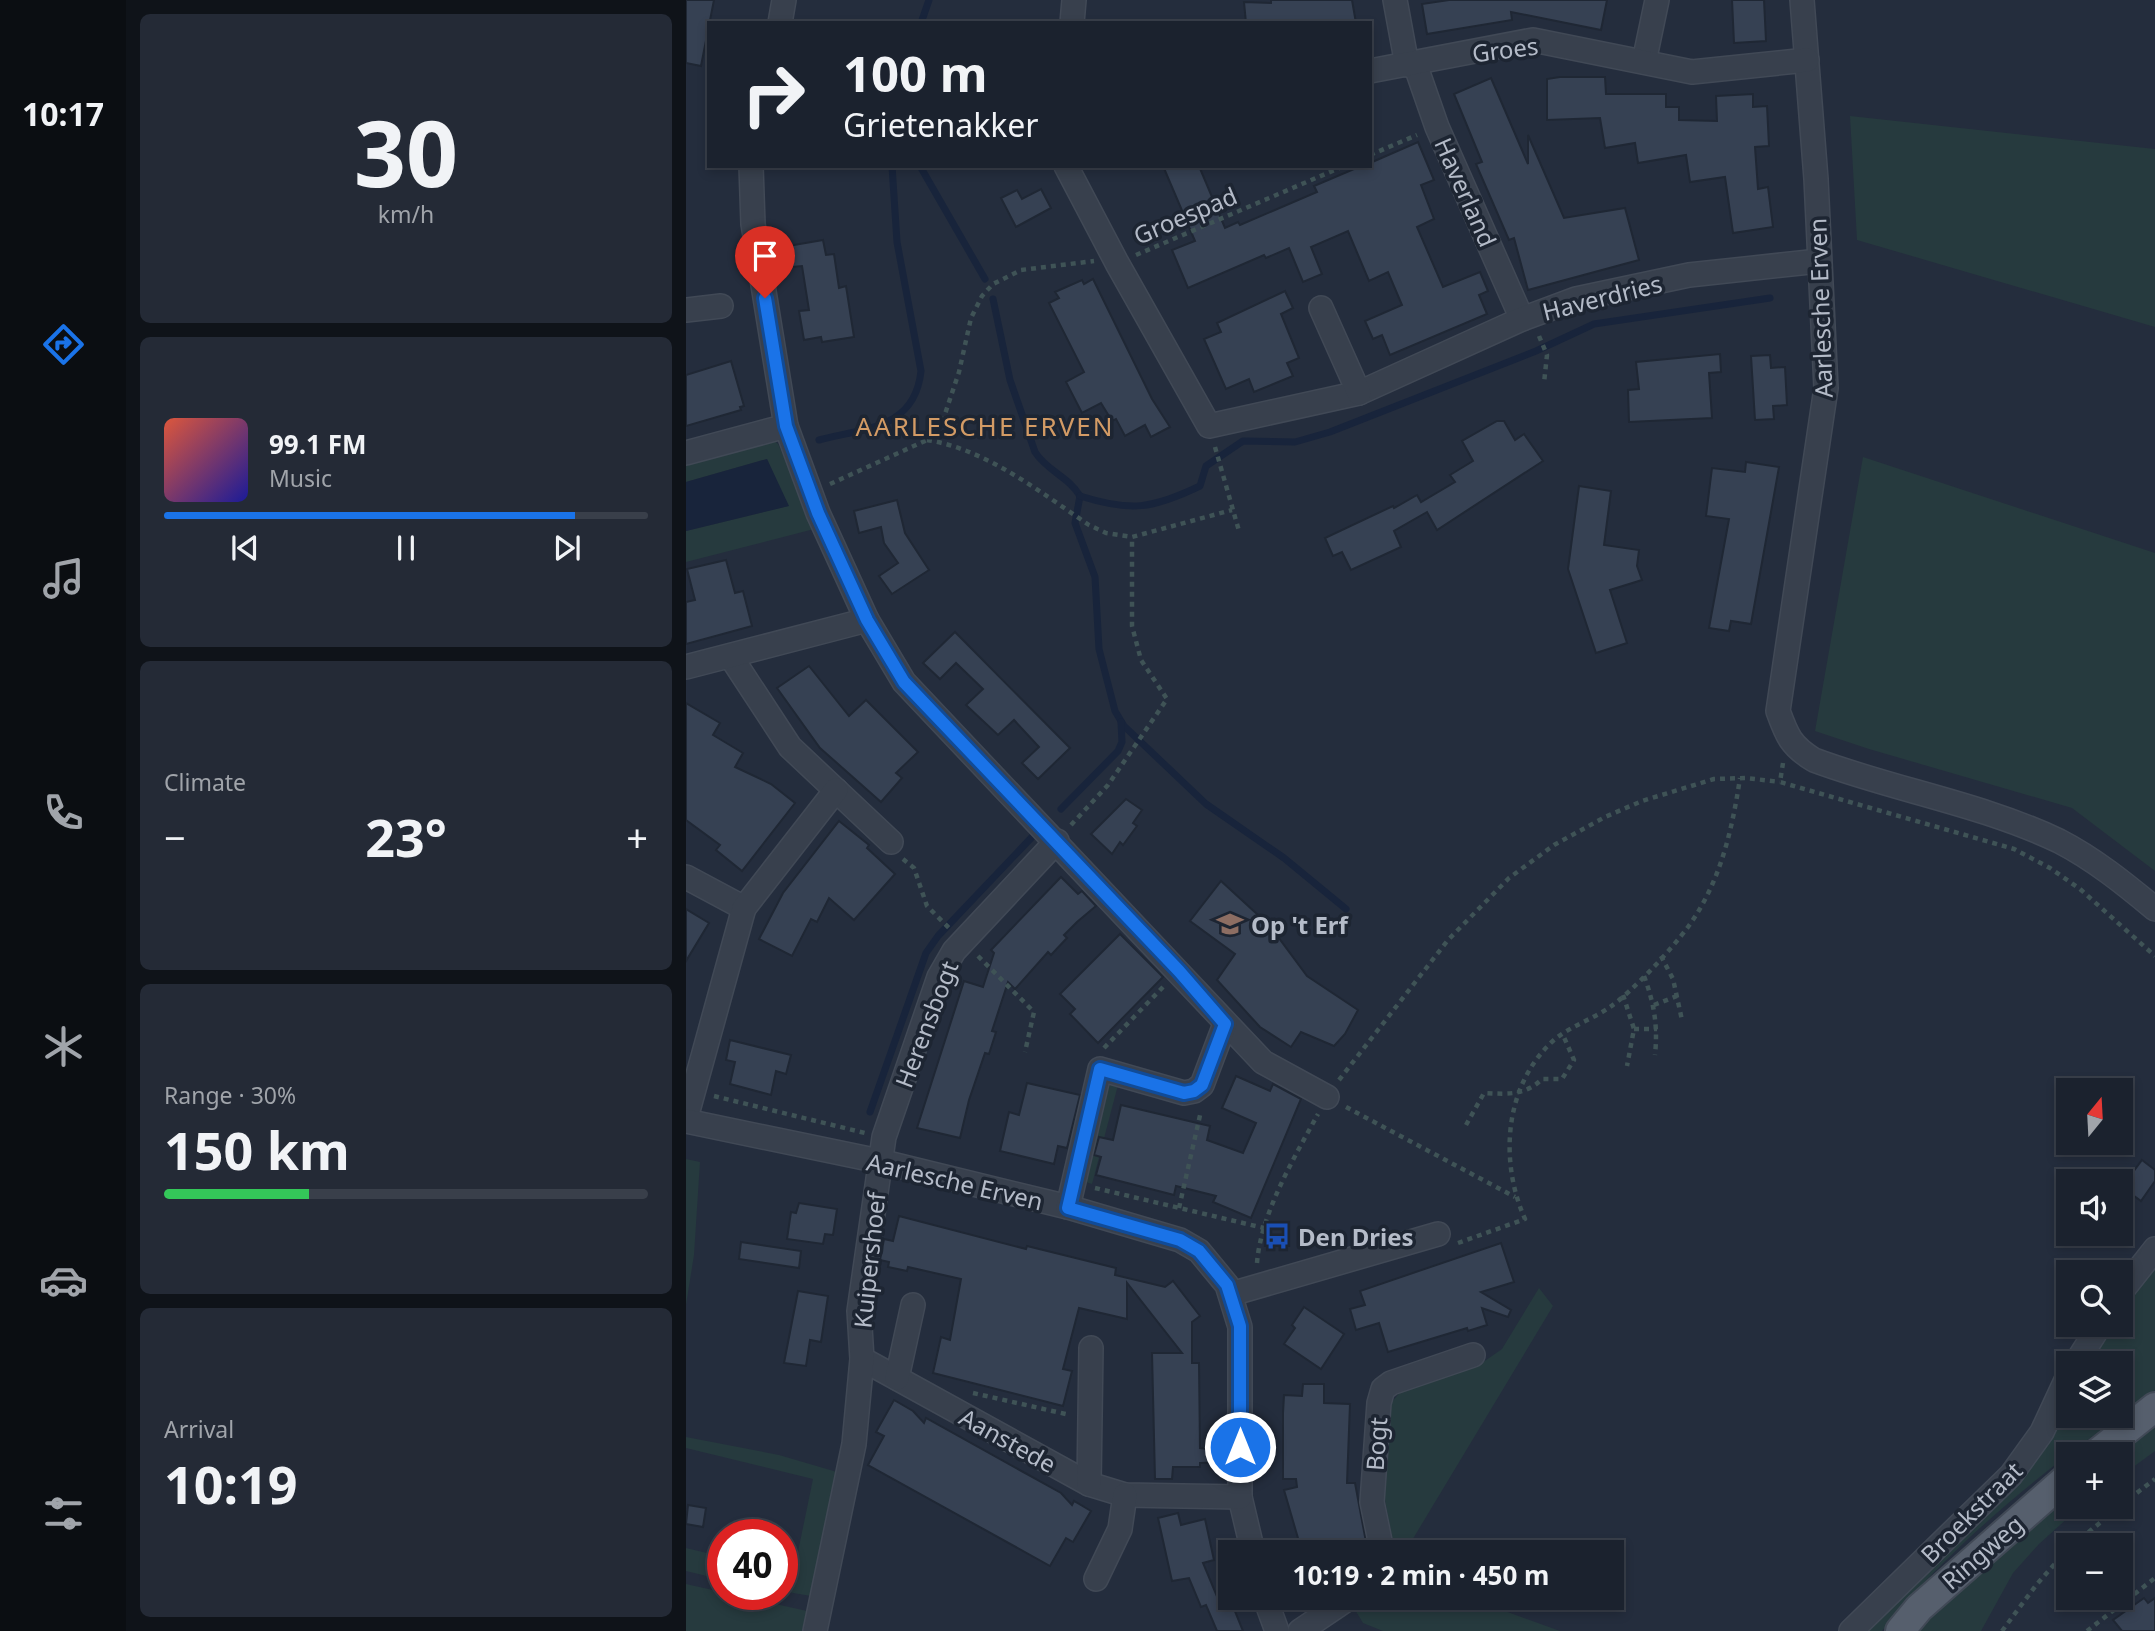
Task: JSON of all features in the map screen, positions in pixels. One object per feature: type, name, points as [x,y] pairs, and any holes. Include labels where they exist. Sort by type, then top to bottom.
[{"type":"main road","points":[[2111,1442],[2155,1407]]},
{"type":"main road","name":"Ringweg","points":[[1900,1631],[1919,1608],[2056,1488]]},
{"type":"street","points":[[780,21],[785,0]]},
{"type":"street","points":[[1072,21],[1074,0]]},
{"type":"street","points":[[1395,0],[1411,65]]},
{"type":"street","points":[[1644,62],[1657,0]]},
{"type":"street","name":"Aarlesche Erven","points":[[1787,738],[1778,711],[1826,388],[1802,0]]},
{"type":"street","name":"Groes","points":[[1372,71],[1533,40],[1692,72],[1807,60]]},
{"type":"street","name":"Haverland","points":[[1411,65],[1528,323]]},
{"type":"street","points":[[751,168],[753,224],[786,426],[811,493],[867,620],[904,682],[1263,1062],[1327,1097]]},
{"type":"street","name":"Haverdries","points":[[1067,168],[1209,426],[1359,393],[1528,323],[1576,299],[1689,275],[1819,261]]},
{"type":"street","points":[[686,310],[721,306]]},
{"type":"street","points":[[1321,308],[1359,393]]},
{"type":"street","points":[[686,453],[786,426]]},
{"type":"street","points":[[686,667],[867,620]]},
{"type":"street","points":[[731,657],[790,747],[891,842]]},
{"type":"street","points":[[1787,738],[1801,753],[1825,765],[1935,797],[2058,841],[2112,873],[2155,909]]},
{"type":"street","points":[[686,1120],[744,908],[836,790]]},
{"type":"street","name":"Herensbogt","points":[[879,1161],[884,1137],[939,978],[960,939],[1057,841]]},
{"type":"street","points":[[686,877],[744,908]]},
{"type":"street","points":[[1068,1208],[1100,1069],[1184,1093],[1194,1091],[1202,1085],[1225,1024]]},
{"type":"street","name":"Aarlesche Erven","points":[[686,1120],[879,1161],[1068,1208],[1180,1240],[1199,1251],[1227,1285],[1240,1326],[1240,1497],[1250,1540]]},
{"type":"street","name":"Kuipershoef","points":[[815,1631],[854,1444],[862,1359],[859,1311],[879,1161]]},
{"type":"street","points":[[1231,1294],[1438,1234]]},
{"type":"street","points":[[2133,1277],[2155,1249]]},
{"type":"street","points":[[897,1378],[913,1305]]},
{"type":"street","name":"Aanstede","points":[[1089,1484],[1091,1348]]},
{"type":"street","name":"Bogt","points":[[1380,1540],[1372,1502],[1378,1403],[1383,1390],[1391,1383],[1473,1355]]},
{"type":"street","name":"Aanstede","points":[[862,1359],[1089,1484],[1125,1495],[1240,1497]]},
{"type":"street","name":"Broekstraat","points":[[1851,1631],[2011,1475],[2042,1432],[2056,1402]]},
{"type":"street","points":[[1096,1579],[1120,1529],[1125,1495]]},
{"type":"street","points":[[1269,1610],[1277,1631]]},
{"type":"street","points":[[1300,1631],[1331,1610]]},
{"type":"path","points":[[1372,154],[1437,127]]},
{"type":"path","name":"Groespad","points":[[1117,263],[1339,168]]},
{"type":"path","points":[[811,493],[927,440],[945,414],[960,372],[971,318],[982,296],[993,284],[1021,270],[1097,261],[1117,263]]},
{"type":"path","points":[[1528,323],[1547,355],[1544,383]]},
{"type":"path","points":[[927,440],[945,442],[989,462],[1106,533],[1132,537],[1232,510]]},
{"type":"path","points":[[1215,447],[1238,531]]},
{"type":"path","points":[[1057,841],[1108,785],[1167,699],[1141,660],[1132,626],[1132,537]]},
{"type":"path","points":[[1780,782],[1787,738]]},
{"type":"path","points":[[1525,1219],[1515,1197],[1510,1161],[1513,1103],[1534,1062],[1563,1034],[1612,1006],[1644,976],[1688,927],[1720,870],[1734,818],[1740,778]]},
{"type":"path","points":[[1256,1286],[1258,1245],[1287,1171],[1327,1097],[1448,940],[1509,878],[1554,845],[1605,817],[1652,797],[1714,779],[1740,778],[1780,782],[2014,849],[2050,868],[2080,889],[2155,956]]},
{"type":"path","points":[[914,868],[927,906],[1034,1012],[1025,1052]]},
{"type":"path","points":[[1661,956],[1673,979],[1682,1020]]},
{"type":"path","points":[[1095,1057],[1179,971]]},
{"type":"path","points":[[1644,976],[1654,1005],[1657,1029],[1655,1055]]},
{"type":"path","points":[[1623,995],[1634,1028],[1627,1066]]},
{"type":"path","points":[[1654,1005],[1677,996]]},
{"type":"path","points":[[1634,1028],[1657,1029]]},
{"type":"path","points":[[1466,1125],[1484,1093],[1518,1094],[1542,1079],[1562,1079],[1574,1060],[1563,1034]]},
{"type":"path","name":"Aarlesche Erven","points":[[693,1091],[884,1137]]},
{"type":"path","points":[[1179,1208],[1202,1107],[1194,1091]]},
{"type":"path","points":[[1327,1097],[1515,1197]]},
{"type":"path","name":"Aanstede","points":[[964,1391],[1090,1420]]},
{"type":"path","points":[[2133,1496],[2155,1479]]},
{"type":"path","points":[[2087,1533],[2104,1519]]},
{"type":"path","points":[[2002,1631],[2056,1563]]},
{"type":"path","points":[[2087,1631],[2155,1578]]},
{"type":"green space","points":[[1850,116],[2155,149],[2155,327],[1857,240]]},
{"type":"green space","points":[[773,440],[778,444],[818,528],[686,562],[686,531],[788,506],[767,459],[686,482],[686,461]]},
{"type":"green space","points":[[1863,457],[2155,553],[2155,871],[2072,808],[1815,731]]},
{"type":"green space","points":[[1118,1085],[1092,1184],[1082,1181],[1107,1087]]},
{"type":"green space","points":[[686,1159],[700,1162],[694,1255],[686,1305]]},
{"type":"green space","points":[[2155,1262],[2155,1390],[2133,1406],[2133,1351],[2091,1351],[2100,1337],[2133,1337],[2133,1290]]},
{"type":"green space","points":[[1539,1288],[1553,1306],[1412,1540],[1392,1540],[1384,1495],[1391,1403],[1403,1389],[1479,1365],[1502,1349]]},
{"type":"green space","points":[[2056,1408],[2056,1428],[2104,1428],[2086,1442],[2056,1442],[2056,1465],[1964,1543],[1935,1571],[1882,1631],[1867,1631]]},
{"type":"green space","points":[[2155,1425],[2155,1451],[2133,1467],[2132,1442]]},
{"type":"green space","points":[[686,1437],[779,1455],[837,1472],[811,1596],[798,1594],[798,1552],[813,1479],[686,1448]]},
{"type":"green space","points":[[2056,1504],[2056,1519],[2067,1519],[2013,1573],[1981,1631],[1917,1631],[1981,1569]]},
{"type":"green space","points":[[686,1548],[707,1553],[707,1576],[686,1571]]},
{"type":"green space","points":[[686,1584],[707,1589],[707,1610],[807,1611],[802,1631],[686,1631]]},
{"type":"green space","points":[[1355,1610],[1502,1610],[1560,1631],[1383,1631],[1363,1623]]},
{"type":"water","points":[[767,459],[789,506],[686,531],[686,482]]},
{"type":"building","points":[[686,0],[714,0],[710,21],[707,21],[701,66],[686,63]]},
{"type":"building","points":[[1271,0],[1352,0],[1356,21],[1246,21],[1244,2],[1271,3]]},
{"type":"building","points":[[1449,0],[1607,0],[1601,30],[1511,12],[1512,20],[1427,34],[1422,4]]},
{"type":"building","points":[[1732,0],[1764,0],[1766,41],[1734,43]]},
{"type":"building","points":[[1605,77],[1606,94],[1666,94],[1666,107],[1679,107],[1679,120],[1717,121],[1716,96],[1753,94],[1753,107],[1767,106],[1769,146],[1755,147],[1758,189],[1768,187],[1773,227],[1733,233],[1725,177],[1690,182],[1686,155],[1638,163],[1635,143],[1605,148],[1600,118],[1547,120],[1547,79]]},
{"type":"building","points":[[1491,78],[1528,164],[1528,135],[1564,218],[1625,208],[1639,260],[1528,290],[1514,238],[1509,240],[1476,164],[1482,162],[1454,94]]},
{"type":"building","points":[[1418,142],[1434,180],[1421,185],[1434,219],[1417,227],[1443,287],[1480,272],[1488,291],[1479,295],[1487,314],[1390,355],[1382,335],[1373,339],[1365,321],[1402,305],[1388,272],[1369,281],[1348,231],[1311,247],[1322,274],[1303,282],[1289,248],[1266,258],[1264,255],[1188,288],[1172,250],[1195,241],[1164,168],[1200,168],[1225,228],[1238,222],[1240,225],[1317,192],[1314,186],[1356,168],[1372,168],[1372,162]]},
{"type":"building","points":[[1041,189],[1051,208],[1016,227],[1001,198],[1017,190],[1022,199]]},
{"type":"building","points":[[823,240],[826,255],[834,254],[839,288],[846,286],[854,337],[822,342],[821,337],[804,340],[799,311],[809,310],[802,266],[792,267],[788,246]]},
{"type":"building","points":[[1093,279],[1152,399],[1170,427],[1151,437],[1145,425],[1125,436],[1116,419],[1112,421],[1101,403],[1082,413],[1066,382],[1084,372],[1049,303],[1059,298],[1055,292],[1082,280],[1084,284]]},
{"type":"building","points":[[1285,291],[1293,308],[1281,314],[1299,358],[1287,363],[1293,376],[1254,392],[1249,379],[1226,389],[1204,339],[1221,332],[1217,323]]},
{"type":"building","points":[[1720,354],[1721,372],[1709,373],[1712,418],[1629,422],[1628,390],[1639,389],[1636,362]]},
{"type":"building","points":[[1770,355],[1771,368],[1785,367],[1787,405],[1773,406],[1774,419],[1755,420],[1751,356]]},
{"type":"building","points":[[731,361],[744,406],[740,407],[741,410],[686,426],[686,375]]},
{"type":"building","points":[[1497,421],[1504,421],[1515,440],[1524,434],[1543,461],[1437,530],[1427,512],[1394,531],[1401,547],[1351,570],[1342,552],[1333,556],[1325,538],[1417,495],[1421,502],[1455,482],[1450,475],[1473,461],[1462,441]]},
{"type":"building","points":[[1746,462],[1779,467],[1751,624],[1731,621],[1729,631],[1709,628],[1729,519],[1706,516],[1712,468],[1745,472]]},
{"type":"building","points":[[1579,486],[1611,491],[1604,545],[1639,550],[1637,566],[1642,580],[1610,590],[1627,643],[1596,653],[1568,569]]},
{"type":"building","points":[[897,500],[905,533],[929,570],[892,594],[879,576],[898,563],[884,543],[881,527],[859,533],[854,511]]},
{"type":"building","points":[[726,560],[735,593],[743,591],[752,626],[686,644],[686,602],[695,600],[687,569]]},
{"type":"building","points":[[955,632],[1070,748],[1038,779],[1022,763],[1039,747],[1014,720],[998,735],[966,705],[983,689],[956,663],[940,679],[923,663]]},
{"type":"building","points":[[809,666],[849,716],[866,700],[918,752],[896,773],[902,778],[881,802],[820,748],[777,688]]},
{"type":"building","points":[[686,703],[720,723],[713,735],[743,753],[735,767],[771,784],[795,803],[742,871],[716,850],[720,845],[686,820]]},
{"type":"building","points":[[1126,799],[1142,810],[1133,823],[1137,826],[1123,845],[1120,842],[1112,854],[1091,834]]},
{"type":"building","points":[[839,821],[869,845],[867,848],[895,874],[854,920],[829,898],[817,922],[811,919],[792,956],[759,939],[783,893]]},
{"type":"building","points":[[1061,877],[1078,894],[1082,891],[1096,906],[1064,935],[1067,938],[1051,955],[1048,952],[1015,989],[1008,982],[992,1031],[996,1032],[989,1054],[985,1053],[969,1100],[960,1138],[917,1128],[964,981],[983,987],[994,953],[991,950]]},
{"type":"building","points":[[1221,881],[1270,926],[1307,976],[1358,1010],[1345,1034],[1334,1046],[1301,1032],[1291,1047],[1260,1027],[1217,980],[1235,954],[1190,921]]},
{"type":"building","points":[[686,909],[709,923],[686,961]]},
{"type":"building","points":[[1120,934],[1163,977],[1098,1043],[1070,1014],[1075,1009],[1060,994]]},
{"type":"building","points":[[730,1040],[791,1055],[786,1074],[776,1071],[771,1095],[730,1084],[735,1062],[726,1060]]},
{"type":"building","points":[[1236,1076],[1270,1091],[1273,1084],[1301,1099],[1251,1218],[1213,1202],[1216,1196],[1176,1186],[1174,1195],[1096,1175],[1101,1157],[1094,1155],[1099,1137],[1113,1140],[1121,1105],[1210,1126],[1207,1140],[1243,1153],[1256,1123],[1222,1108]]},
{"type":"building","points":[[1027,1083],[1080,1095],[1067,1148],[1058,1146],[1054,1164],[1000,1151],[1009,1112],[1019,1115]]},
{"type":"building","points":[[2142,1160],[2155,1170],[2155,1181],[2141,1201],[2133,1195],[2133,1172]]},
{"type":"building","points":[[799,1203],[837,1209],[833,1235],[825,1234],[823,1244],[787,1239],[791,1212],[796,1213]]},
{"type":"building","points":[[899,1216],[1026,1249],[1027,1246],[1116,1268],[1115,1275],[1165,1287],[1173,1281],[1200,1316],[1192,1322],[1192,1363],[1199,1363],[1200,1448],[1226,1451],[1226,1462],[1200,1463],[1200,1467],[1173,1467],[1172,1479],[1155,1479],[1152,1353],[1182,1353],[1127,1283],[1127,1319],[1079,1308],[1063,1369],[1072,1371],[1063,1406],[933,1373],[941,1337],[950,1340],[961,1279],[908,1267],[907,1271],[888,1267],[889,1262],[880,1260],[884,1239],[893,1241]]},
{"type":"building","points":[[741,1242],[801,1251],[799,1268],[739,1259]]},
{"type":"building","points":[[1501,1243],[1514,1282],[1481,1292],[1511,1310],[1508,1317],[1482,1308],[1487,1325],[1468,1331],[1467,1328],[1388,1352],[1379,1323],[1356,1330],[1350,1309],[1365,1305],[1360,1291]]},
{"type":"building","points":[[798,1291],[828,1296],[821,1342],[810,1340],[806,1366],[784,1363]]},
{"type":"building","points":[[1304,1307],[1344,1334],[1321,1369],[1284,1344]]},
{"type":"building","points":[[1303,1384],[1324,1384],[1324,1403],[1350,1404],[1347,1483],[1355,1483],[1366,1540],[1299,1540],[1284,1490],[1297,1487],[1296,1479],[1283,1479],[1283,1413],[1284,1395],[1302,1396]]},
{"type":"building","points":[[894,1400],[913,1411],[924,1423],[926,1418],[1061,1493],[1072,1505],[1074,1501],[1091,1511],[1073,1542],[1066,1538],[1050,1566],[868,1465],[884,1436],[876,1432]]},
{"type":"building","points":[[688,1505],[706,1508],[703,1527],[686,1524]]},
{"type":"building","points":[[1178,1513],[1181,1525],[1205,1519],[1214,1560],[1203,1563],[1218,1599],[1218,1610],[1234,1610],[1243,1631],[1217,1631],[1206,1605],[1201,1607],[1189,1578],[1172,1581],[1158,1518]]},
{"type":"building","points":[[2144,1598],[2148,1603],[2155,1598],[2155,1631],[2122,1631],[2113,1620],[2127,1610],[2133,1610],[2133,1606]]},
{"type":"waterway","points":[[922,21],[929,0]]},
{"type":"waterway","points":[[819,440],[885,423],[909,405],[917,390],[921,371],[897,242],[892,168]]},
{"type":"waterway","points":[[921,168],[985,279]]},
{"type":"waterway","points":[[1080,496],[1128,506],[1168,500],[1200,486],[1206,466],[1243,441],[1295,442],[1330,432],[1536,351],[1594,324],[1770,298]]},
{"type":"waterway","points":[[993,299],[1010,380],[1035,452],[1080,496],[1075,523],[1095,577],[1099,649],[1115,711],[1124,726],[1206,804],[1284,858],[1346,909]]},
{"type":"waterway","points":[[1061,809],[1118,751],[1122,742],[1121,722]]},
{"type":"waterway","points":[[870,1112],[926,953],[938,936],[1032,837]]},
{"type":"place","name":"Op 't Erf","points":[[1230,924]]},
{"type":"place","name":"Den Dries","points":[[1277,1236]]},
{"type":"district","name":"AARLESCHE ERVEN","points":[[985,426]]},
{"type":"route","points":[[765,298],[786,426],[818,513],[867,620],[904,682],[1057,841],[1225,1024],[1202,1085],[1194,1091],[1184,1093],[1100,1069],[1068,1208],[1180,1240],[1199,1251],[1227,1285],[1240,1326],[1240,1447]]}]
